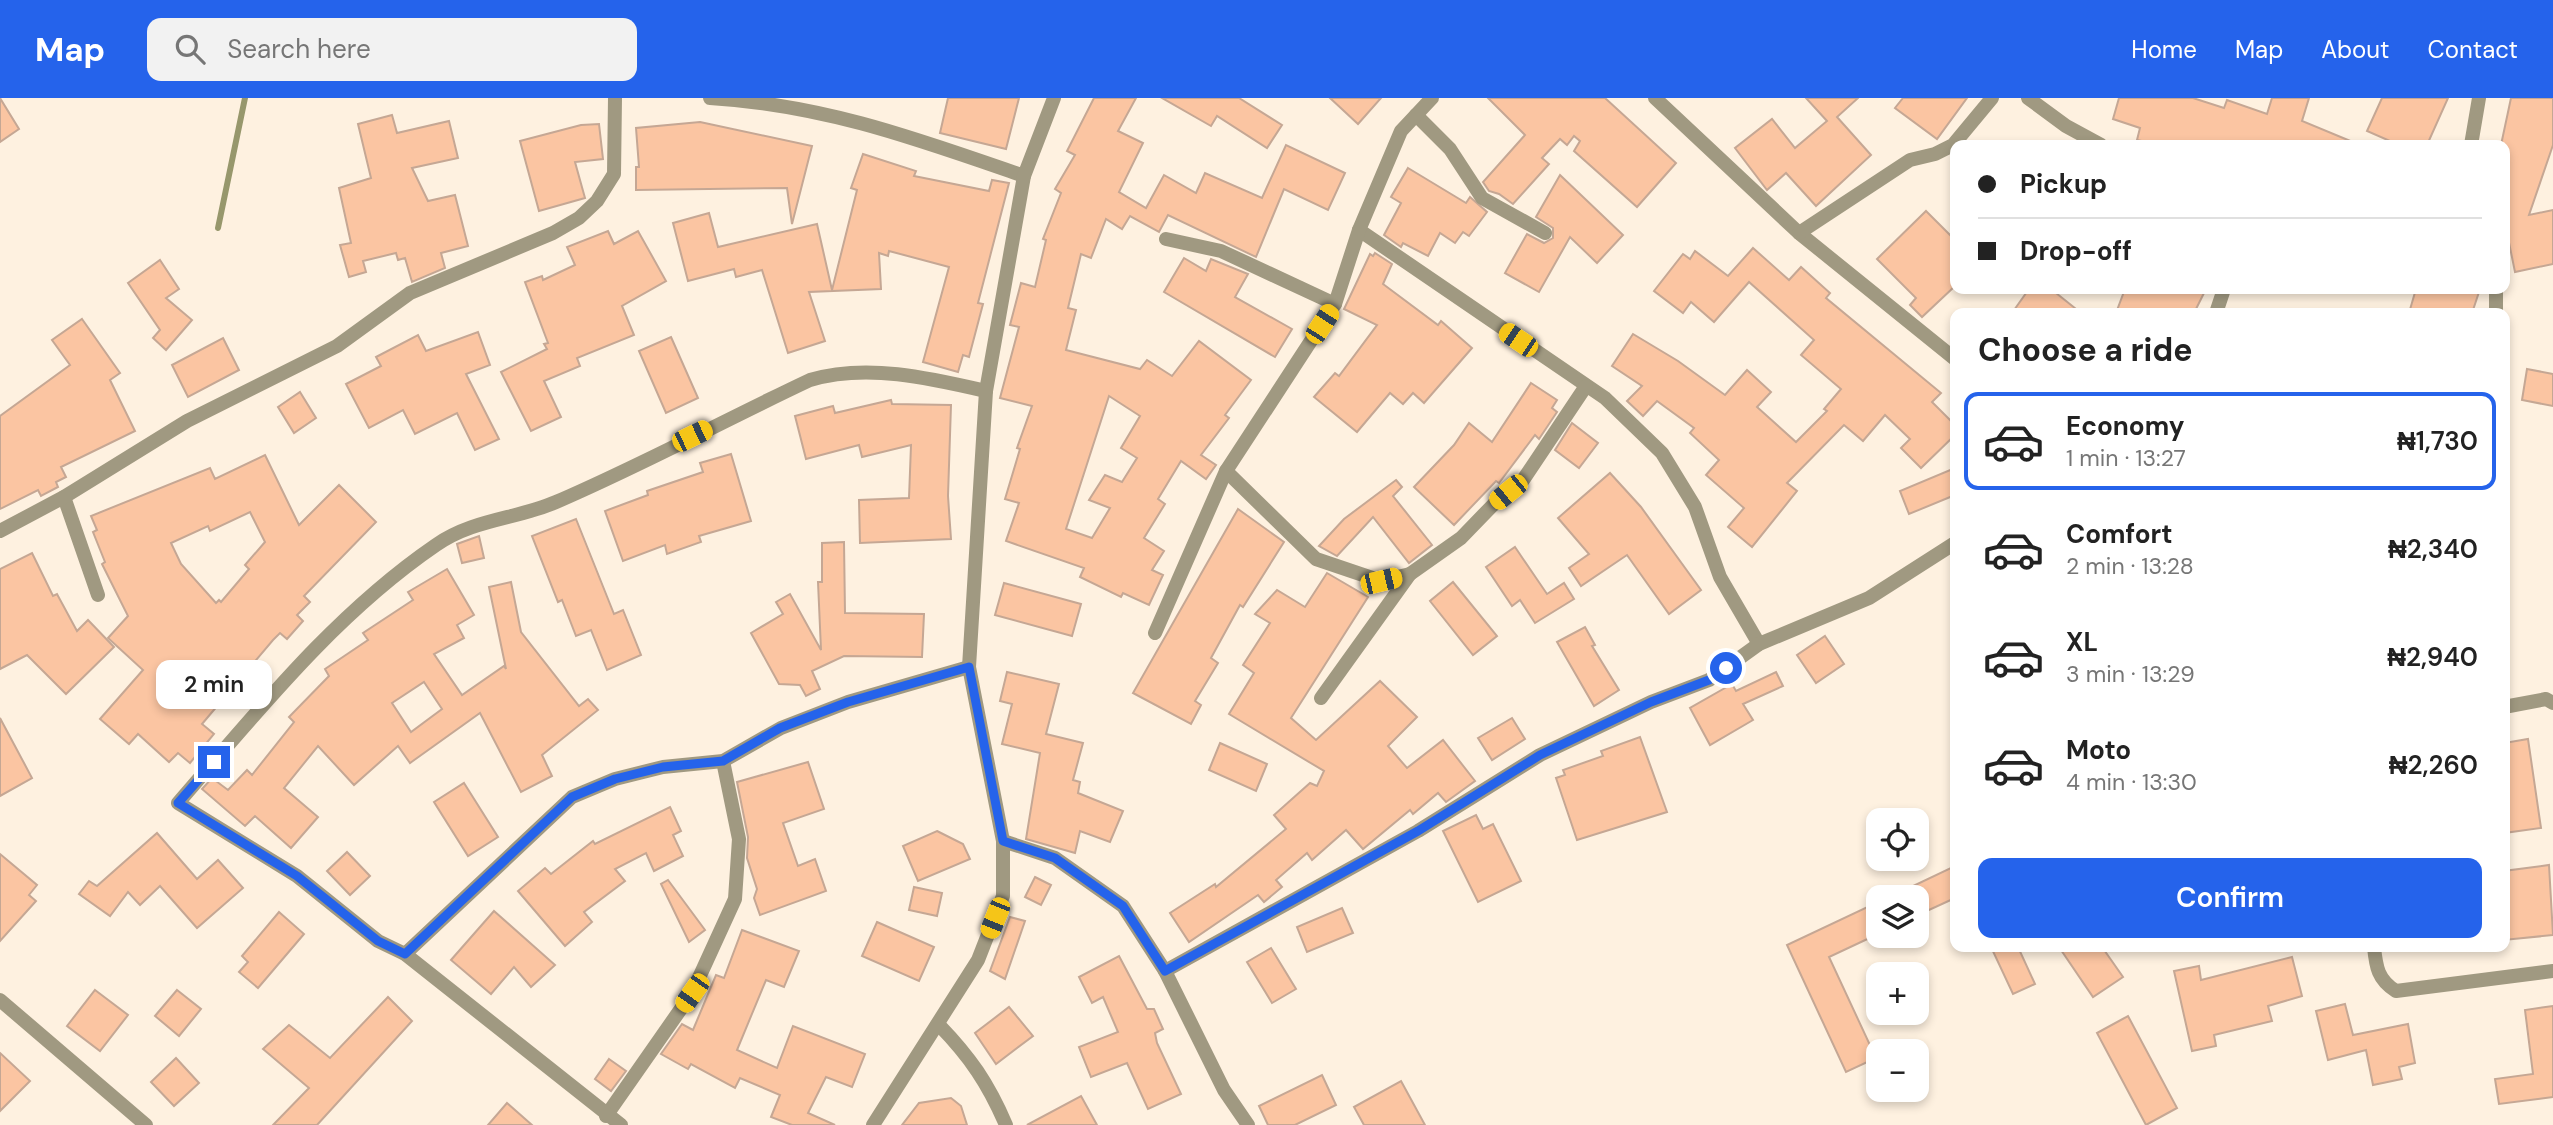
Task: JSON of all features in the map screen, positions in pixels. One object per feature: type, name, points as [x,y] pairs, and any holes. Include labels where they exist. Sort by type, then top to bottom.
[{"type":"street","points":[[0,530],[64,497],[187,421],[337,346],[410,293],[553,233],[579,218],[597,201],[614,174],[615,98]]},
{"type":"street","points":[[710,98],[764,101],[875,125],[1024,176]]},
{"type":"street","points":[[873,1125],[978,960],[1003,897],[1003,841],[969,667],[986,391],[1024,176],[1054,98]]},
{"type":"street","points":[[1155,633],[1226,471],[1335,304],[1359,230],[1401,131],[1432,98]]},
{"type":"street","points":[[1655,98],[1799,233],[1950,355]]},
{"type":"street","points":[[1957,140],[1992,98]]},
{"type":"street","points":[[2028,98],[2066,126],[2092,140]]},
{"type":"street","points":[[2472,140],[2479,98]]},
{"type":"street","points":[[1416,115],[1450,149],[1482,198],[1545,233]]},
{"type":"street","points":[[1799,233],[1910,160],[1935,154],[1950,146]]},
{"type":"street","points":[[1359,230],[1605,398],[1662,453],[1695,507],[1720,577],[1759,644]]},
{"type":"street","points":[[1166,239],[1221,251],[1335,304]]},
{"type":"street","points":[[621,1125],[405,954],[378,941],[297,876],[178,803],[318,645],[387,581],[439,543],[481,523],[554,504],[810,380],[834,372],[935,379],[986,391]]},
{"type":"street","points":[[1321,698],[1410,574],[1461,538],[1493,505],[1523,480],[1586,386]]},
{"type":"street","points":[[1226,471],[1315,559],[1381,581],[1410,574]]},
{"type":"street","points":[[64,497],[98,595]]},
{"type":"street","points":[[1165,971],[1418,831],[1540,755],[1651,702],[1709,680],[1759,644],[1869,598],[1950,546]]},
{"type":"street","points":[[405,954],[572,797],[615,779],[663,767],[723,761],[780,728],[848,702],[969,667]]},
{"type":"street","points":[[2510,706],[2546,699],[2553,703]]},
{"type":"street","points":[[606,1115],[692,993],[735,899],[739,839],[723,761]]},
{"type":"street","points":[[1003,841],[1055,858],[1123,906],[1165,971],[1224,1090],[1248,1125]]},
{"type":"street","points":[[2375,952],[2376,966],[2383,982],[2396,991],[2553,971]]},
{"type":"street","points":[[0,1000],[145,1125]]},
{"type":"street","points":[[939,1025],[972,1059],[988,1085],[1006,1125]]},
{"type":"building","points":[[0,98],[19,129],[0,142]]},
{"type":"building","points":[[948,98],[1019,98],[1006,149],[940,133]]},
{"type":"building","points":[[1094,98],[1136,98],[1118,131],[1143,143],[1119,192],[1146,208],[1164,175],[1196,193],[1205,173],[1262,198],[1286,145],[1345,173],[1328,210],[1284,189],[1256,257],[1168,215],[1159,232],[1130,216],[1122,229],[1106,219],[1091,258],[1081,254],[1068,308],[1076,310],[1066,350],[1140,369],[1147,360],[1172,376],[1199,341],[1251,380],[1225,415],[1229,418],[1201,455],[1216,465],[1206,479],[1181,461],[1158,499],[1165,504],[1144,538],[1164,551],[1152,570],[1163,575],[1149,605],[1123,593],[1121,597],[1080,577],[1084,568],[1006,541],[1019,503],[1005,499],[1020,449],[1017,448],[1032,406],[1000,398],[1019,327],[1010,325],[1021,283],[1035,287],[1046,240],[1043,239],[1061,193],[1055,189],[1075,155],[1067,151]],"holes":[[[1109,396],[1140,416],[1121,448],[1137,458],[1122,482],[1105,475],[1089,500],[1110,508],[1092,538],[1066,529]]]},
{"type":"building","points":[[1162,98],[1239,98],[1282,125],[1267,148],[1217,116],[1211,126]]},
{"type":"building","points":[[1330,98],[1381,98],[1358,124]]},
{"type":"building","points":[[1488,98],[1605,98],[1676,163],[1637,207],[1574,151],[1580,141],[1574,136],[1567,145],[1560,139],[1542,158],[1549,164],[1513,204],[1499,194],[1489,191],[1483,182],[1525,135]]},
{"type":"building","points":[[1806,98],[1858,98],[1837,117],[1871,155],[1816,206],[1786,173],[1767,190],[1735,148],[1772,119],[1795,148],[1827,121]]},
{"type":"building","points":[[1903,98],[1967,98],[1937,139],[1895,108]]},
{"type":"building","points":[[2119,98],[2193,98],[2224,108],[2227,100],[2267,114],[2272,98],[2309,98],[2302,121],[2348,140],[2137,140],[2140,128],[2113,119]]},
{"type":"building","points":[[2382,98],[2448,98],[2429,140],[2388,140],[2367,131]]},
{"type":"building","points":[[2511,98],[2553,98],[2553,145],[2529,215],[2553,210],[2553,264],[2515,272],[2510,247],[2510,140],[2502,140]]},
{"type":"building","points":[[392,115],[397,133],[449,121],[458,158],[412,168],[428,201],[455,195],[468,246],[441,253],[445,268],[412,282],[405,258],[398,260],[396,253],[363,261],[366,272],[349,277],[340,245],[351,243],[339,188],[371,178],[358,124]]},
{"type":"building","points":[[700,122],[812,146],[792,224],[787,188],[636,190],[636,167],[639,167],[636,128]]},
{"type":"building","points":[[599,124],[603,159],[575,162],[585,198],[539,211],[520,141],[581,125]]},
{"type":"building","points":[[863,154],[916,171],[914,176],[989,191],[992,180],[1009,183],[978,303],[983,304],[969,357],[963,355],[958,372],[923,362],[949,267],[889,251],[888,256],[879,253],[881,289],[809,292],[825,341],[788,353],[762,270],[736,277],[734,269],[688,281],[673,223],[709,213],[718,247],[817,224],[832,290],[857,190],[851,188]]},
{"type":"building","points":[[1408,168],[1466,203],[1470,197],[1487,212],[1469,236],[1463,232],[1455,243],[1440,233],[1428,256],[1403,243],[1401,247],[1384,235],[1401,203],[1391,197]]},
{"type":"building","points":[[1560,175],[1623,235],[1597,263],[1570,237],[1539,292],[1505,273],[1527,234],[1544,243],[1553,238],[1553,228],[1536,217]]},
{"type":"building","points":[[1926,211],[1950,235],[1950,291],[1922,317],[1910,305],[1916,298],[1877,259]]},
{"type":"building","points":[[608,231],[614,244],[638,231],[666,281],[622,306],[634,335],[577,358],[580,366],[544,381],[561,417],[531,431],[501,372],[547,349],[544,344],[548,343],[525,282],[542,276],[543,280],[575,265],[567,247]]},
{"type":"building","points":[[1753,248],[1789,280],[1801,267],[1830,293],[1826,298],[1941,393],[1932,402],[1950,420],[1950,440],[1921,468],[1901,448],[1910,439],[1885,415],[1863,441],[1844,425],[1787,483],[1797,491],[1752,547],[1728,527],[1744,508],[1706,475],[1719,460],[1690,433],[1694,428],[1657,401],[1643,416],[1627,401],[1642,386],[1612,366],[1633,334],[1678,361],[1725,395],[1747,370],[1771,392],[1757,407],[1796,442],[1827,411],[1824,409],[1841,389],[1801,355],[1814,340],[1749,282],[1714,322],[1691,302],[1683,313],[1654,291],[1683,254],[1690,259],[1695,251],[1728,276]]},
{"type":"building","points":[[1375,253],[1392,264],[1383,284],[1438,325],[1441,321],[1472,348],[1424,403],[1413,393],[1403,404],[1390,393],[1357,432],[1314,397],[1335,373],[1339,376],[1377,325],[1344,309],[1370,254],[1373,256]]},
{"type":"building","points":[[1184,258],[1206,271],[1211,259],[1248,274],[1235,297],[1292,329],[1275,357],[1164,292]]},
{"type":"building","points":[[160,260],[179,289],[166,298],[192,320],[166,350],[153,338],[160,330],[128,283]]},
{"type":"building","points":[[2025,294],[2057,294],[2075,308],[2016,308]]},
{"type":"building","points":[[2123,294],[2204,294],[2196,308],[2118,308]]},
{"type":"building","points":[[2415,294],[2478,294],[2474,308],[2410,308]]},
{"type":"building","points":[[82,319],[120,373],[110,380],[135,431],[61,467],[66,477],[56,482],[58,487],[41,496],[38,490],[0,509],[0,416],[70,365],[52,340]]},
{"type":"building","points":[[478,332],[490,365],[466,374],[499,439],[475,450],[457,413],[415,434],[403,410],[369,428],[346,384],[381,366],[376,357],[418,335],[426,351]]},
{"type":"building","points":[[671,337],[698,398],[666,413],[639,351]]},
{"type":"building","points":[[223,338],[239,370],[188,397],[172,365]]},
{"type":"building","points":[[2527,369],[2553,374],[2553,406],[2522,400]]},
{"type":"building","points":[[1531,383],[1557,400],[1552,408],[1557,412],[1539,439],[1535,435],[1499,483],[1496,481],[1454,525],[1414,487],[1454,445],[1469,423],[1492,442]]},
{"type":"building","points":[[300,392],[316,418],[294,433],[278,407]]},
{"type":"building","points":[[891,400],[892,404],[951,405],[948,496],[951,539],[860,543],[859,500],[909,498],[911,445],[862,457],[859,445],[806,459],[795,416],[833,406],[835,413]]},
{"type":"building","points":[[1572,423],[1598,443],[1579,468],[1555,450]]},
{"type":"building","points":[[731,454],[751,521],[699,536],[701,542],[667,554],[665,545],[623,561],[605,511],[648,495],[647,491],[703,472],[700,463]]},
{"type":"building","points":[[265,455],[299,525],[339,485],[376,522],[304,596],[310,602],[297,615],[303,621],[287,639],[280,633],[273,640],[202,724],[214,734],[190,763],[178,753],[169,762],[138,734],[129,744],[100,719],[143,670],[108,638],[128,616],[102,564],[105,562],[93,532],[97,530],[91,516],[210,468],[215,479]],"holes":[[[250,512],[265,542],[245,565],[249,569],[221,602],[219,600],[216,603],[181,564],[171,543],[208,526],[210,531]]]},
{"type":"building","points":[[1950,470],[1950,497],[1909,514],[1900,491]]},
{"type":"building","points":[[1610,473],[1641,507],[1701,590],[1669,614],[1627,555],[1581,586],[1569,568],[1589,554],[1558,518]]},
{"type":"building","points":[[1396,480],[1402,487],[1393,496],[1432,545],[1409,563],[1373,517],[1337,556],[1319,546],[1344,519]]},
{"type":"building","points":[[1238,509],[1284,542],[1243,607],[1240,605],[1211,658],[1218,663],[1195,701],[1201,705],[1191,724],[1133,693]]},
{"type":"building","points":[[576,519],[614,614],[623,610],[641,655],[607,670],[591,630],[576,636],[562,600],[558,602],[532,536]]},
{"type":"building","points":[[479,536],[484,558],[462,563],[457,544]]},
{"type":"building","points":[[844,542],[845,613],[924,614],[922,657],[844,656],[812,671],[820,689],[806,696],[800,685],[779,684],[751,633],[783,614],[776,602],[790,594],[821,650],[818,582],[822,582],[822,543]]},
{"type":"building","points":[[1515,547],[1547,594],[1564,583],[1574,599],[1535,623],[1520,600],[1512,606],[1486,567]]},
{"type":"building","points":[[32,553],[53,596],[57,594],[77,631],[88,620],[114,647],[66,694],[27,655],[0,669],[0,569]]},
{"type":"building","points":[[447,569],[474,615],[457,625],[464,638],[434,654],[462,695],[504,666],[506,669],[489,587],[511,582],[521,632],[579,706],[588,699],[598,710],[542,755],[552,776],[521,792],[480,713],[410,763],[398,746],[354,785],[318,746],[284,788],[318,817],[291,848],[255,816],[245,826],[202,789],[212,778],[228,790],[247,770],[252,775],[294,722],[289,717],[329,676],[325,669],[368,640],[363,633],[413,600],[408,592]],"holes":[[[424,682],[442,709],[411,732],[392,703]]]},
{"type":"building","points":[[1327,573],[1368,597],[1291,718],[1316,740],[1380,681],[1417,717],[1388,746],[1407,768],[1443,740],[1475,781],[1446,802],[1438,793],[1413,814],[1410,810],[1363,849],[1346,830],[1312,860],[1307,853],[1276,880],[1282,887],[1264,902],[1258,895],[1189,942],[1170,913],[1215,884],[1216,887],[1286,829],[1274,815],[1310,783],[1317,786],[1324,771],[1229,714],[1254,673],[1243,665],[1270,623],[1255,614],[1277,590],[1305,607]]},
{"type":"building","points":[[1453,582],[1497,636],[1473,655],[1430,601]]},
{"type":"building","points":[[1004,583],[1081,604],[1072,636],[995,615]]},
{"type":"building","points":[[1585,627],[1595,645],[1592,646],[1619,690],[1594,706],[1557,642]]},
{"type":"building","points":[[1825,636],[1844,664],[1816,683],[1797,655]]},
{"type":"building","points":[[1007,672],[1059,684],[1046,734],[1083,743],[1073,780],[1080,782],[1078,793],[1123,811],[1110,842],[1080,831],[1075,853],[1026,839],[1040,753],[1002,744],[1012,704],[1000,701]]},
{"type":"building","points":[[1776,672],[1783,686],[1743,704],[1753,720],[1710,745],[1690,708],[1732,684],[1736,691]]},
{"type":"building","points":[[0,718],[32,778],[0,796]]},
{"type":"building","points":[[1512,718],[1525,739],[1492,760],[1478,738]]},
{"type":"building","points":[[1640,737],[1667,812],[1577,840],[1556,778],[1565,775],[1563,770],[1603,756],[1601,751]]},
{"type":"building","points":[[2528,739],[2541,828],[2510,832],[2510,742]]},
{"type":"building","points":[[1220,743],[1267,764],[1256,791],[1209,770]]},
{"type":"building","points":[[808,762],[824,809],[783,823],[798,866],[815,859],[826,891],[760,915],[754,898],[757,889],[747,858],[748,837],[737,782]]},
{"type":"building","points":[[464,783],[498,837],[468,856],[434,802]]},
{"type":"building","points":[[670,807],[681,831],[673,835],[683,856],[654,871],[646,853],[615,869],[625,881],[584,912],[592,922],[565,946],[518,891],[545,868],[551,874],[593,841],[595,844]]},
{"type":"building","points":[[1476,815],[1483,829],[1493,824],[1521,881],[1478,902],[1443,831]]},
{"type":"building","points":[[937,831],[963,844],[970,859],[918,881],[903,846]]},
{"type":"building","points":[[157,833],[197,879],[218,860],[243,888],[197,928],[160,886],[140,905],[128,892],[110,916],[79,894],[89,881],[97,886]]},
{"type":"building","points":[[347,852],[370,876],[350,895],[327,871]]},
{"type":"building","points":[[0,854],[37,885],[29,895],[36,901],[0,941]]},
{"type":"building","points":[[2549,865],[2553,935],[2510,939],[2510,870]]},
{"type":"building","points":[[1950,868],[1950,900],[1929,910],[1929,885],[1915,885]]},
{"type":"building","points":[[1035,877],[1051,885],[1041,905],[1025,897]]},
{"type":"building","points":[[668,880],[705,930],[689,942],[661,884]]},
{"type":"building","points":[[914,887],[942,893],[937,916],[909,910]]},
{"type":"building","points":[[1342,908],[1353,933],[1307,952],[1297,927]]},
{"type":"building","points":[[1866,908],[1866,940],[1829,957],[1867,1039],[1866,1063],[1846,1072],[1787,945]]},
{"type":"building","points":[[494,911],[555,965],[531,987],[514,967],[491,994],[451,960]]},
{"type":"building","points":[[279,912],[304,934],[258,988],[239,972],[248,962],[242,956]]},
{"type":"building","points":[[1010,917],[1025,921],[1005,979],[990,971]]},
{"type":"building","points":[[877,922],[934,947],[919,981],[862,956]]},
{"type":"building","points":[[742,930],[799,951],[784,987],[766,980],[737,1050],[777,1068],[793,1026],[865,1054],[852,1087],[826,1077],[808,1113],[835,1125],[792,1125],[771,1117],[780,1095],[740,1078],[735,1088],[691,1064],[688,1069],[661,1054],[682,1024],[693,1030],[716,975],[724,978]]},
{"type":"building","points":[[1271,948],[1296,989],[1272,1003],[1247,962]]},
{"type":"building","points":[[1993,952],[2020,952],[2035,984],[2013,994]]},
{"type":"building","points":[[2062,952],[2106,952],[2123,977],[2093,997]]},
{"type":"building","points":[[1119,956],[1147,1009],[1154,1009],[1163,1029],[1155,1033],[1157,1043],[1181,1094],[1148,1109],[1127,1063],[1091,1077],[1079,1047],[1118,1032],[1103,997],[1092,1003],[1079,977]]},
{"type":"building","points":[[2292,957],[2302,996],[2268,1006],[2272,1021],[2214,1035],[2216,1046],[2192,1051],[2174,971],[2199,966],[2201,980]]},
{"type":"building","points":[[95,990],[128,1015],[100,1051],[67,1026]]},
{"type":"building","points":[[177,990],[201,1009],[179,1036],[155,1016]]},
{"type":"building","points":[[388,997],[412,1021],[317,1125],[273,1125],[309,1088],[263,1049],[289,1025],[330,1058]]},
{"type":"building","points":[[2345,1004],[2353,1035],[2408,1024],[2415,1063],[2399,1067],[2402,1079],[2373,1085],[2366,1050],[2328,1060],[2316,1011]]},
{"type":"building","points":[[2553,1006],[2553,1097],[2499,1104],[2495,1079],[2533,1074],[2525,1010]]},
{"type":"building","points":[[1009,1007],[1033,1036],[996,1064],[975,1033]]},
{"type":"building","points":[[2128,1016],[2177,1108],[2146,1125],[2097,1033]]},
{"type":"building","points":[[0,1053],[30,1081],[0,1111]]},
{"type":"building","points":[[176,1058],[199,1083],[174,1106],[151,1082]]},
{"type":"building","points":[[609,1059],[626,1071],[611,1091],[595,1079]]},
{"type":"building","points":[[1322,1075],[1336,1105],[1295,1125],[1268,1125],[1259,1106]]},
{"type":"building","points":[[1401,1081],[1425,1125],[1364,1125],[1354,1107]]},
{"type":"building","points":[[1081,1096],[1097,1125],[1027,1125]]},
{"type":"building","points":[[951,1098],[961,1106],[967,1125],[902,1125],[919,1103]]},
{"type":"building","points":[[507,1103],[532,1125],[488,1125]]},
{"type":"waterway","points":[[218,228],[245,98]]},
{"type":"route","points":[[214,762],[178,803],[297,876],[378,941],[405,954],[572,797],[615,779],[663,767],[723,761],[780,728],[848,702],[969,667],[1003,841],[1055,858],[1123,906],[1165,971],[1418,831],[1540,755],[1651,702],[1709,680],[1726,668]]}]
